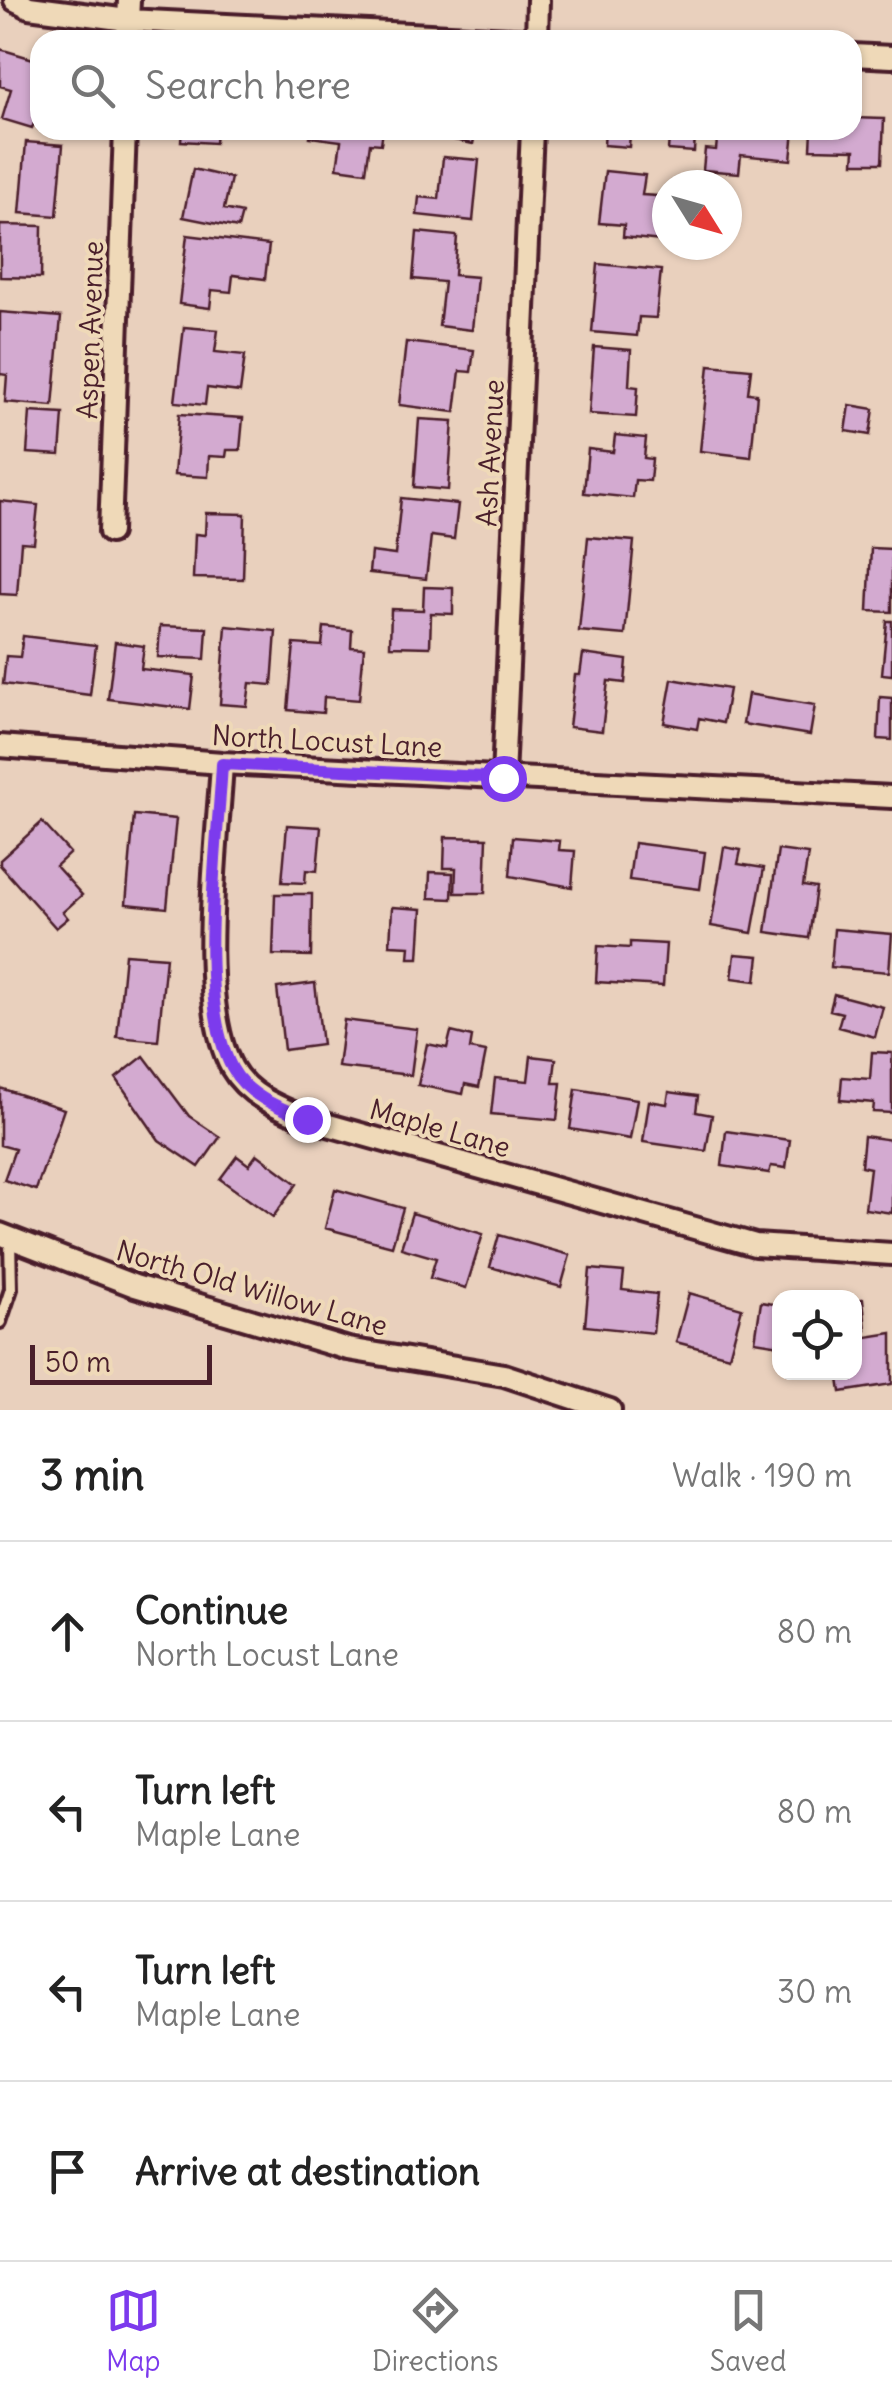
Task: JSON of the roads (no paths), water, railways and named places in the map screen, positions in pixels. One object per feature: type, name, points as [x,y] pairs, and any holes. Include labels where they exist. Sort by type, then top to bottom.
[{"type":"street","points":[[15,0],[29,6],[128,20],[332,30]]},
{"type":"street","points":[[536,30],[538,0]]},
{"type":"street","points":[[862,56],[892,57]]},
{"type":"street","name":"Aspen Avenue","points":[[110,532],[125,140]]},
{"type":"street","name":"Ash Avenue","points":[[503,778],[532,140]]},
{"type":"street","name":"North Locust Lane","points":[[0,746],[222,764],[892,797]]},
{"type":"street","name":"Maple Lane","points":[[222,764],[211,998],[219,1039],[234,1072],[266,1103],[307,1119],[755,1245],[892,1254]]},
{"type":"street","name":"North Old Willow Lane","points":[[5,1236],[135,1286],[348,1349],[504,1375],[610,1410]]},
{"type":"lane","points":[[0,1322],[11,1289],[5,1236]]}]
